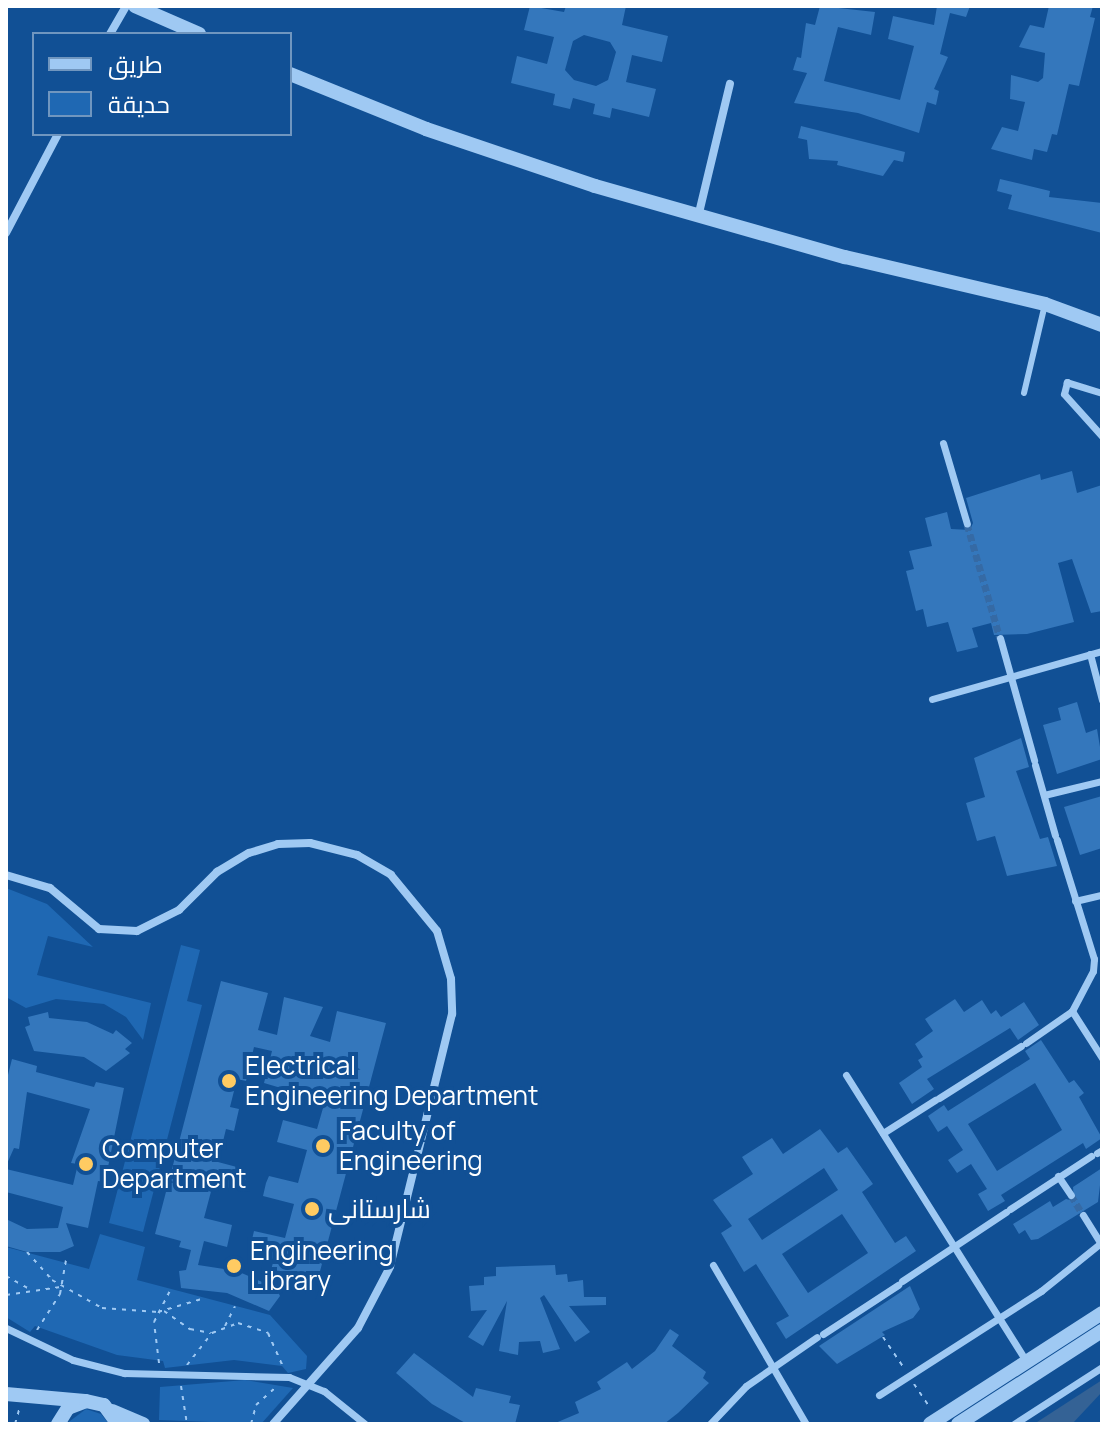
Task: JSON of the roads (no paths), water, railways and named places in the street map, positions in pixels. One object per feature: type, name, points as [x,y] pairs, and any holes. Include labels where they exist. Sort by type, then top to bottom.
[{"type":"street","points":[[111,32],[126,6]]},
{"type":"street","points":[[135,6],[194,32]]},
{"type":"street","points":[[292,75],[426,129],[698,218],[1045,304],[1102,325]]},
{"type":"street","points":[[698,218],[730,84]]},
{"type":"street","points":[[6,233],[57,136]]},
{"type":"street","points":[[1071,312],[1102,317]]},
{"type":"street","points":[[1102,393],[1067,382],[1064,394],[1102,436]]},
{"type":"street","points":[[943,443],[967,524]]},
{"type":"street","points":[[883,1133],[1072,1011],[1093,971],[1094,959],[1088,948],[1000,638]]},
{"type":"street","points":[[932,699],[1012,680],[1102,651]]},
{"type":"street","points":[[1090,654],[1102,700]]},
{"type":"street","points":[[1044,795],[1102,781]]},
{"type":"street","points":[[6,875],[50,888],[99,929],[137,931],[179,910],[217,872],[249,853],[278,844],[310,843],[357,855],[391,875],[437,931],[451,979],[452,1014],[390,1267],[358,1328],[273,1424]]},
{"type":"street","points":[[1075,901],[1102,895]]},
{"type":"street","points":[[1088,948],[1102,954]]},
{"type":"street","points":[[1072,1011],[1102,1058]]},
{"type":"street","points":[[846,1075],[1027,1362]]},
{"type":"street","points":[[710,1424],[746,1386],[1058,1176],[1097,1153]]},
{"type":"street","points":[[1058,1176],[1071,1195]]},
{"type":"street","points":[[879,1395],[1000,1318],[1102,1243],[1083,1215]]},
{"type":"street","points":[[713,1265],[776,1365],[806,1424]]},
{"type":"street","points":[[930,1424],[1102,1313]]},
{"type":"street","points":[[6,1328],[30,1341],[100,1368],[160,1376],[254,1373],[309,1383],[365,1424]]},
{"type":"street","points":[[958,1424],[1102,1331]]},
{"type":"street","points":[[1014,1424],[1102,1367]]},
{"type":"street","points":[[6,1394],[86,1401],[115,1418],[143,1424]]},
{"type":"street","points":[[58,1424],[68,1408],[86,1401]]},
{"type":"lane","points":[[1024,393],[1045,304]]},
{"type":"tunnel","points":[[967,524],[1000,638]]},
{"type":"tunnel","points":[[1071,1195],[1083,1215]]},
{"type":"place","name":"Electrical Engineering Department","points":[[229,1081]]},
{"type":"place","name":"Faculty of Engineering","points":[[323,1146]]},
{"type":"place","name":"Computer Department","points":[[86,1164]]},
{"type":"place","name":"شارستانی","points":[[312,1209]]},
{"type":"place","name":"Engineering Library","points":[[234,1266]]}]
